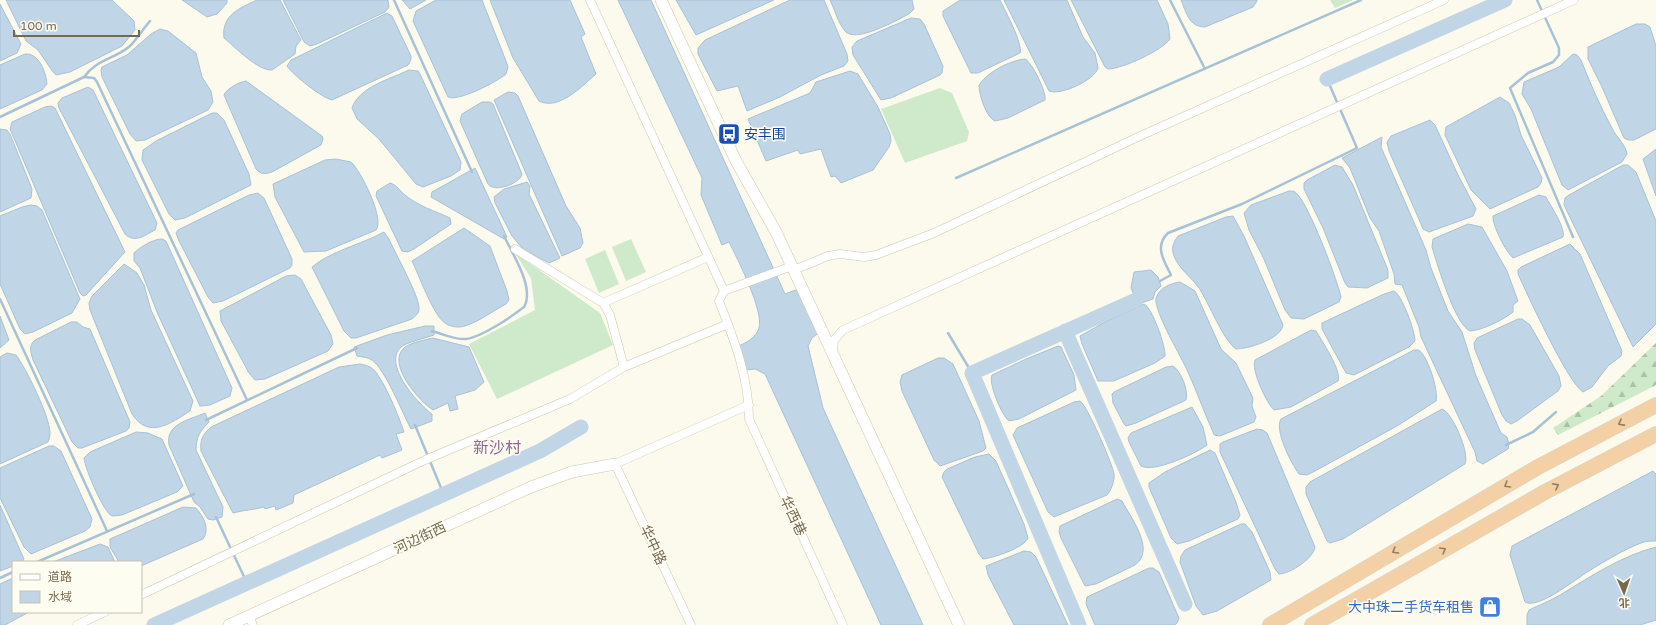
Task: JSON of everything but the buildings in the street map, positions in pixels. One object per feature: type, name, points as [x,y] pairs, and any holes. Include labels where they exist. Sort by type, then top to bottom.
[{"type":"highway","points":[[1270,625],[1538,466],[1656,405]]},
{"type":"highway","points":[[1312,625],[1545,492],[1656,434]]},
{"type":"street","points":[[590,0],[724,291],[828,256],[840,254],[864,257],[876,255],[934,233],[1145,133],[1444,0]]},
{"type":"street","points":[[661,0],[736,161],[776,232],[958,625]]},
{"type":"street","points":[[833,353],[834,340],[843,330],[1574,0]]},
{"type":"street","points":[[514,249],[603,303],[610,316],[624,367]]},
{"type":"street","points":[[603,303],[708,257]]},
{"type":"street","name":"华西巷","points":[[724,291],[719,301],[728,324],[749,396],[749,419],[844,625]]},
{"type":"street","points":[[142,595],[424,460],[570,399],[624,367],[728,324]]},
{"type":"street","points":[[615,464],[749,405]]},
{"type":"street","name":"河边街西","points":[[229,625],[251,620],[531,487],[572,472],[615,464]]},
{"type":"street","name":"华中路","points":[[615,464],[691,625]]},
{"type":"street","points":[[77,625],[103,613]]},
{"type":"green space","points":[[1330,0],[1353,0],[1335,8]]},
{"type":"green space","points":[[940,88],[952,93],[969,132],[967,141],[905,163],[881,109]]},
{"type":"green space","points":[[631,239],[646,272],[626,281],[612,247]]},
{"type":"green space","points":[[605,250],[619,284],[599,293],[585,259]]},
{"type":"green space","points":[[515,253],[600,313],[613,345],[497,399],[469,344],[535,310],[531,278]]},
{"type":"green space","points":[[1656,343],[1656,385],[1558,435],[1553,428],[1601,396]]},
{"type":"water","points":[[6,0],[112,0],[134,21],[135,30],[122,46],[70,72],[56,75],[38,50],[26,41]]},
{"type":"water","points":[[182,0],[227,0],[227,3],[217,14],[207,17]]},
{"type":"water","points":[[257,0],[280,0],[301,40],[296,46],[295,54],[272,70],[260,67],[254,63],[224,38],[226,23],[233,13]]},
{"type":"water","points":[[283,0],[388,0],[389,7],[385,12],[310,46],[304,42]]},
{"type":"water","points":[[402,0],[426,0],[410,9]]},
{"type":"water","points":[[436,0],[482,0],[508,67],[506,74],[495,82],[468,94],[460,97],[448,97],[413,21],[416,11]]},
{"type":"water","points":[[490,0],[570,0],[585,34],[581,37],[596,74],[570,96],[562,100],[554,103],[539,101],[513,58]]},
{"type":"water","points":[[618,0],[651,0],[785,294],[801,288],[821,331],[812,338],[808,346],[823,408],[923,625],[881,625],[765,374],[755,369],[744,370],[736,347],[747,342],[758,332],[758,310],[754,298],[729,242],[722,245],[701,195],[702,178]]},
{"type":"water","points":[[676,0],[774,0],[696,35]]},
{"type":"water","points":[[790,0],[824,0],[847,54],[848,61],[844,66],[821,75],[780,97],[747,111],[738,86],[717,91],[698,54],[698,48],[705,40]]},
{"type":"water","points":[[830,0],[912,0],[914,9],[909,14],[876,30],[858,35],[850,34],[845,31],[840,24]]},
{"type":"water","points":[[960,0],[1000,0],[1019,42],[1020,53],[978,73],[971,73],[943,16],[943,11]]},
{"type":"water","points":[[1004,0],[1067,0],[1083,37],[1095,53],[1098,68],[1095,73],[1084,82],[1069,89],[1054,92],[1049,91]]},
{"type":"water","points":[[1071,0],[1157,0],[1168,24],[1170,39],[1159,48],[1142,58],[1123,66],[1108,69],[1105,67]]},
{"type":"water","points":[[1181,0],[1257,1],[1253,7],[1205,27],[1192,22]]},
{"type":"water","points":[[0,4],[21,44],[17,53],[0,61]]},
{"type":"water","points":[[387,13],[392,16],[411,56],[411,60],[408,65],[332,100],[308,86],[287,66],[291,60]]},
{"type":"water","points":[[911,18],[920,19],[924,24],[943,66],[942,73],[891,98],[881,100],[853,55],[852,47],[857,41]]},
{"type":"water","points":[[1636,24],[1645,24],[1650,27],[1656,46],[1656,129],[1634,140],[1628,140],[1624,138],[1588,59],[1588,47]]},
{"type":"water","points":[[160,29],[168,31],[196,53],[202,77],[211,91],[213,102],[208,110],[145,140],[136,141],[130,134],[102,77],[101,70],[102,67],[127,55],[151,34]]},
{"type":"water","points":[[25,54],[34,57],[41,64],[47,84],[42,90],[0,109],[0,65]]},
{"type":"water","points":[[1573,54],[1577,55],[1581,60],[1603,111],[1625,147],[1627,154],[1622,162],[1568,190],[1562,185],[1531,109],[1522,94],[1524,82],[1559,67]]},
{"type":"water","points":[[1025,59],[1028,61],[1038,78],[1044,91],[1045,100],[1008,118],[995,121],[986,110],[980,94],[979,85],[993,71],[1006,64]]},
{"type":"water","points":[[409,70],[418,71],[420,74],[461,162],[460,170],[451,176],[423,187],[416,184],[379,139],[357,119],[352,108],[361,94],[368,89],[384,80]]},
{"type":"water","points":[[850,71],[858,74],[878,107],[890,134],[891,141],[889,147],[873,170],[841,183],[835,176],[831,177],[821,149],[800,154],[798,150],[766,161],[748,119],[810,93],[816,82]]},
{"type":"water","points":[[246,81],[322,136],[323,139],[321,145],[272,172],[263,174],[258,171],[224,95],[227,90],[233,86]]},
{"type":"water","points":[[88,87],[93,90],[157,223],[155,230],[140,238],[132,238],[125,234],[59,108],[58,103],[62,98]]},
{"type":"water","points":[[508,92],[515,93],[518,96],[566,206],[580,228],[583,243],[580,248],[562,256],[494,100]]},
{"type":"water","points":[[1500,97],[1509,103],[1515,115],[1521,135],[1542,178],[1538,187],[1490,209],[1471,190],[1445,135],[1446,127]]},
{"type":"water","points":[[482,102],[490,102],[493,104],[522,174],[517,181],[506,186],[496,188],[491,187],[488,184],[460,121],[462,114]]},
{"type":"water","points":[[51,106],[55,108],[125,252],[86,295],[83,296],[80,293],[10,129],[12,122],[45,107]]},
{"type":"water","points":[[212,113],[217,113],[224,120],[249,174],[251,185],[185,218],[175,220],[169,214],[142,160],[143,150],[156,141]]},
{"type":"water","points":[[1430,120],[1435,125],[1458,175],[1476,209],[1473,216],[1429,232],[1423,229],[1389,151],[1387,142],[1391,136]]},
{"type":"water","points":[[0,129],[7,130],[10,134],[32,189],[31,198],[0,212]]},
{"type":"water","points":[[1382,137],[1381,147],[1426,250],[1431,268],[1448,311],[1462,332],[1476,376],[1501,433],[1507,437],[1509,444],[1508,449],[1483,464],[1477,461],[1475,452],[1421,337],[1419,327],[1402,285],[1395,284],[1394,274],[1379,231],[1370,218],[1350,168],[1342,158]]},
{"type":"water","points":[[1656,149],[1656,196],[1643,159]]},
{"type":"water","points":[[336,159],[351,162],[366,185],[375,206],[378,224],[376,230],[326,251],[304,252],[275,197],[273,184],[325,160]]},
{"type":"water","points":[[1335,165],[1342,167],[1353,185],[1388,270],[1388,278],[1367,288],[1348,287],[1345,283],[1323,228],[1304,189],[1304,183],[1307,180]]},
{"type":"water","points":[[1623,165],[1628,165],[1636,172],[1656,221],[1656,324],[1633,347],[1564,205],[1565,198],[1569,195]]},
{"type":"water","points":[[475,168],[507,237],[504,239],[431,197],[432,192]]},
{"type":"water","points":[[527,182],[530,186],[529,194],[560,258],[549,263],[523,249],[512,236],[495,203],[494,197],[504,189]]},
{"type":"water","points":[[390,183],[395,185],[415,202],[450,218],[451,224],[414,249],[408,252],[402,251],[376,196],[377,191]]},
{"type":"water","points":[[1289,191],[1294,191],[1296,193],[1308,212],[1328,259],[1341,297],[1339,302],[1304,319],[1291,318],[1285,310],[1263,257],[1249,230],[1244,213],[1251,205]]},
{"type":"water","points":[[258,193],[264,198],[292,259],[292,265],[290,268],[223,301],[213,303],[208,297],[176,233],[178,230],[249,195]]},
{"type":"water","points":[[1539,195],[1546,197],[1554,211],[1560,222],[1563,237],[1513,258],[1500,238],[1493,220],[1493,216]]},
{"type":"water","points":[[31,205],[37,206],[42,210],[80,299],[72,313],[33,332],[25,334],[20,329],[0,284],[0,216]]},
{"type":"water","points":[[1233,216],[1244,236],[1283,325],[1281,330],[1270,339],[1241,349],[1236,349],[1226,338],[1199,288],[1176,261],[1173,250],[1174,243],[1178,236],[1226,217]]},
{"type":"water","points":[[1468,224],[1482,227],[1507,271],[1518,301],[1513,305],[1513,312],[1504,318],[1487,327],[1470,331],[1458,318],[1447,293],[1432,247],[1433,239]]},
{"type":"water","points":[[464,228],[490,246],[509,300],[506,304],[476,321],[463,327],[457,327],[449,325],[440,319],[412,261]]},
{"type":"water","points":[[384,232],[412,285],[416,295],[419,311],[412,319],[356,338],[351,338],[344,331],[312,267],[336,252]]},
{"type":"water","points":[[162,239],[166,241],[232,388],[230,396],[210,405],[200,406],[157,312],[140,268],[134,261],[134,253],[151,242]]},
{"type":"water","points":[[1570,244],[1580,254],[1622,351],[1621,356],[1608,366],[1592,387],[1583,392],[1576,385],[1558,356],[1518,274],[1518,270],[1521,267]]},
{"type":"water","points":[[124,264],[137,273],[144,285],[151,310],[193,401],[190,411],[160,427],[153,428],[146,426],[139,422],[132,414],[90,310],[89,303],[92,296]]},
{"type":"water","points":[[1151,270],[1158,277],[1161,286],[1155,292],[1153,299],[1138,304],[1131,288],[1134,272]]},
{"type":"water","points":[[295,275],[301,279],[331,335],[333,344],[328,351],[265,379],[255,380],[249,373],[221,321],[220,311],[286,276]]},
{"type":"water","points":[[1180,282],[1195,291],[1221,349],[1236,363],[1253,398],[1252,406],[1256,417],[1254,422],[1220,436],[1214,435],[1188,372],[1159,314],[1156,298],[1158,294],[1169,285]]},
{"type":"water","points":[[1394,291],[1401,299],[1408,314],[1415,341],[1409,347],[1354,375],[1346,373],[1322,329],[1322,323],[1384,294]]},
{"type":"water","points":[[1144,304],[1151,312],[1158,328],[1165,351],[1165,356],[1155,363],[1114,381],[1098,381],[1080,336],[1105,322]]},
{"type":"water","points":[[0,316],[9,340],[0,348]]},
{"type":"water","points":[[1518,319],[1522,319],[1530,325],[1559,376],[1561,386],[1558,391],[1511,424],[1506,421],[1502,415],[1475,350],[1474,343],[1477,338]]},
{"type":"water","points":[[71,322],[77,322],[83,327],[90,329],[130,422],[129,428],[126,431],[82,448],[78,448],[72,442],[33,360],[31,349],[31,345],[35,340]]},
{"type":"water","points":[[425,326],[434,326],[434,335],[404,345],[396,354],[396,363],[404,383],[419,402],[432,414],[432,421],[411,429],[382,372],[372,360],[357,356],[354,347],[387,335]]},
{"type":"water","points":[[1311,330],[1316,331],[1331,356],[1337,370],[1338,381],[1291,407],[1274,410],[1260,386],[1255,371],[1255,360]]},
{"type":"water","points":[[433,338],[469,347],[484,382],[475,390],[455,396],[458,409],[450,411],[448,403],[433,410],[427,406],[413,391],[402,373],[399,363],[400,355],[404,348],[414,343]]},
{"type":"water","points":[[1058,346],[1061,347],[1074,375],[1076,390],[1019,419],[1009,421],[996,399],[991,379],[992,375]]},
{"type":"water","points":[[1414,350],[1418,350],[1425,358],[1432,373],[1436,389],[1436,401],[1397,426],[1315,471],[1307,475],[1299,474],[1284,446],[1279,424],[1281,419]]},
{"type":"water","points":[[7,353],[16,355],[26,370],[42,405],[50,434],[48,442],[0,464],[0,357]]},
{"type":"water","points":[[938,358],[944,358],[953,364],[979,421],[986,448],[983,451],[940,466],[934,460],[902,391],[900,382],[902,375]]},
{"type":"water","points":[[360,364],[374,370],[387,391],[404,432],[396,434],[402,450],[382,458],[380,455],[294,495],[293,503],[276,510],[275,506],[265,509],[264,507],[233,513],[201,451],[202,438],[211,427],[339,367]]},
{"type":"water","points":[[1173,366],[1179,372],[1184,382],[1187,396],[1186,400],[1136,423],[1126,426],[1113,403],[1112,394],[1166,367]]},
{"type":"water","points":[[1080,401],[1094,423],[1105,448],[1113,468],[1113,482],[1107,495],[1054,517],[1048,512],[1013,435],[1017,428],[1074,402]]},
{"type":"water","points":[[1192,407],[1203,427],[1207,445],[1174,462],[1155,467],[1141,466],[1129,442],[1128,438],[1131,433]]},
{"type":"water","points":[[1442,409],[1451,417],[1463,443],[1466,459],[1465,464],[1343,539],[1330,543],[1327,541],[1306,494],[1306,487],[1310,482]]},
{"type":"water","points":[[205,413],[209,422],[199,434],[196,450],[223,507],[222,517],[213,520],[208,519],[200,507],[194,502],[169,445],[169,438],[174,427]]},
{"type":"water","points":[[1257,429],[1263,430],[1267,433],[1315,547],[1314,551],[1301,565],[1279,574],[1275,569],[1220,452],[1220,444],[1223,442]]},
{"type":"water","points":[[136,432],[148,433],[162,439],[183,486],[177,492],[122,515],[112,516],[104,507],[95,490],[84,458],[90,452]]},
{"type":"water","points":[[49,446],[54,446],[61,451],[92,519],[90,527],[85,531],[31,554],[24,547],[0,498],[0,468]]},
{"type":"water","points":[[1210,450],[1215,453],[1240,515],[1238,519],[1189,541],[1177,544],[1171,538],[1149,487],[1149,483],[1165,472]]},
{"type":"water","points":[[989,454],[996,461],[1024,524],[1028,538],[1015,549],[1001,555],[983,559],[979,554],[942,477],[947,469],[975,457]]},
{"type":"water","points":[[1653,471],[1656,474],[1656,541],[1643,542],[1621,552],[1548,598],[1539,602],[1525,602],[1510,555],[1512,546]]},
{"type":"water","points":[[1117,499],[1122,501],[1140,534],[1143,551],[1141,559],[1135,565],[1096,584],[1085,586],[1061,538],[1059,532],[1060,526]]},
{"type":"water","points":[[0,505],[24,559],[23,561],[12,561],[12,566],[0,571]]},
{"type":"water","points":[[183,507],[196,508],[206,527],[203,539],[142,566],[142,561],[118,561],[110,547],[110,539]]},
{"type":"water","points":[[1241,524],[1245,524],[1252,532],[1270,572],[1271,580],[1217,611],[1203,615],[1196,606],[1180,562],[1181,556],[1185,550]]},
{"type":"water","points":[[100,544],[108,547],[115,561],[56,561]]},
{"type":"water","points":[[1656,547],[1656,620],[1640,625],[1527,625],[1527,615],[1529,610],[1556,597],[1618,561]]},
{"type":"water","points":[[1024,551],[1031,552],[1036,557],[1068,625],[1014,625],[988,575],[986,566]]},
{"type":"water","points":[[1149,568],[1153,568],[1159,572],[1179,618],[1177,623],[1175,625],[1095,625],[1086,604],[1087,597]]},
{"type":"water","points":[[12,578],[12,613],[27,613],[5,625],[0,625],[0,584]]},
{"type":"waterway","points":[[394,0],[472,172]]},
{"type":"waterway","points":[[1170,0],[1205,69]]},
{"type":"waterway","points":[[956,178],[1361,0]]},
{"type":"waterway","points":[[1327,79],[1505,0]]},
{"type":"waterway","points":[[1537,0],[1559,48],[1559,55],[1553,62],[1528,73],[1510,88],[1573,237]]},
{"type":"waterway","points":[[84,77],[95,66],[130,46],[150,21]]},
{"type":"waterway","points":[[0,117],[84,77],[94,78],[247,400]]},
{"type":"waterway","points":[[1160,281],[1171,275],[1163,259],[1161,248],[1164,238],[1168,233],[1242,204],[1357,148],[1327,79]]},
{"type":"waterway","points":[[432,331],[458,339],[466,339],[480,335],[524,307],[527,299],[525,281],[504,236]]},
{"type":"waterway","points":[[0,299],[107,531]]},
{"type":"waterway","points":[[1079,625],[972,373],[1136,300]]},
{"type":"waterway","points":[[1065,331],[1185,604]]},
{"type":"waterway","points":[[948,333],[972,373]]},
{"type":"waterway","points":[[206,420],[357,348]]},
{"type":"waterway","points":[[1506,445],[1533,432],[1556,412]]},
{"type":"waterway","points":[[415,425],[444,495]]},
{"type":"waterway","points":[[154,625],[540,451],[581,427]]},
{"type":"waterway","points":[[39,561],[194,494]]},
{"type":"waterway","points":[[216,517],[247,583]]},
{"type":"waterway","points":[[0,578],[12,572]]},
{"type":"place","name":"安丰围","points":[[729,134]]},
{"type":"place","name":"大中珠二手货车租售","points":[[1490,607]]},
{"type":"district","name":"新沙村","points":[[497,448]]}]
